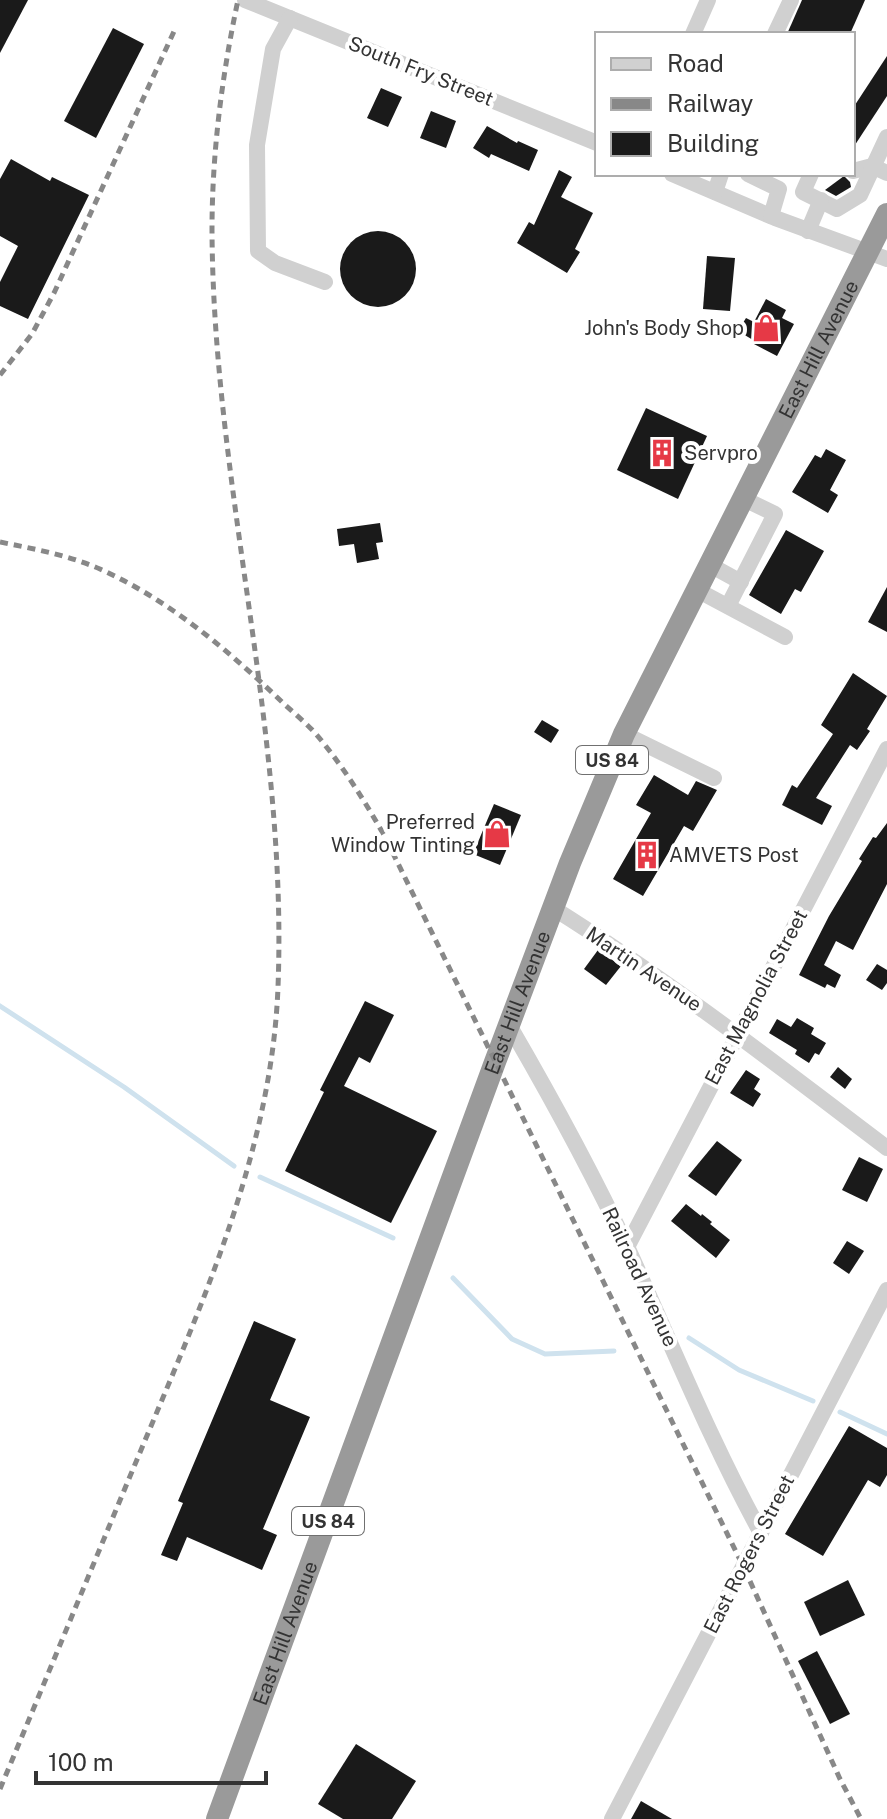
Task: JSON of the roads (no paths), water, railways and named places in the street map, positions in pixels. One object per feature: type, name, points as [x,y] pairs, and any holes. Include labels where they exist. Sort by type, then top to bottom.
[{"type":"highway","name":"East Hill Avenue","points":[[217,1819],[509,1025],[624,734],[744,499],[878,255],[887,214]]},
{"type":"street","name":"South Fry Street","points":[[245,0],[595,142]]},
{"type":"street","points":[[694,32],[708,0]]},
{"type":"street","points":[[776,32],[791,0]]},
{"type":"street","points":[[290,18],[273,49],[257,145],[258,251],[275,263],[325,282]]},
{"type":"street","points":[[810,176],[803,192],[837,209],[860,195],[880,169],[887,137]]},
{"type":"street","points":[[855,171],[880,169]]},
{"type":"street","points":[[677,176],[808,231],[878,255]]},
{"type":"street","points":[[715,192],[720,176]]},
{"type":"street","points":[[752,176],[779,189],[771,216]]},
{"type":"street","points":[[808,231],[821,200]]},
{"type":"street","points":[[728,606],[775,514],[744,499]]},
{"type":"street","points":[[710,565],[741,582]]},
{"type":"street","points":[[697,590],[785,637]]},
{"type":"street","points":[[624,734],[714,778]]},
{"type":"street","name":"East Magnolia Street","points":[[627,1247],[887,749]]},
{"type":"street","name":"Martin Avenue","points":[[553,908],[634,960],[887,1148]]},
{"type":"street","name":"Railroad Avenue","points":[[509,1025],[555,1104],[627,1247],[737,1490],[761,1533]]},
{"type":"street","name":"East Rogers Street","points":[[612,1819],[887,1290]]},
{"type":"waterway","points":[[0,1006],[124,1087],[234,1166]]},
{"type":"waterway","points":[[260,1177],[393,1238]]},
{"type":"waterway","points":[[453,1278],[512,1339],[545,1354],[614,1351]]},
{"type":"waterway","points":[[689,1338],[739,1370],[813,1401]]},
{"type":"waterway","points":[[840,1412],[887,1434]]},
{"type":"railway","points":[[0,1789],[213,1274],[249,1161],[273,1046],[278,987],[278,892],[272,797],[224,420],[212,230],[219,114],[238,0]]},
{"type":"railway","points":[[0,375],[32,334],[54,293],[176,27]]},
{"type":"railway","points":[[0,542],[88,564],[125,581],[174,611],[240,664],[307,725],[347,775],[385,837],[744,1568],[861,1819]]},
{"type":"place","name":"John's Body Shop","points":[[766,328]]},
{"type":"place","name":"Servpro","points":[[662,453]]},
{"type":"place","name":"Preferred Window Tinting","points":[[497,834]]},
{"type":"place","name":"AMVETS Post","points":[[647,855]]}]
